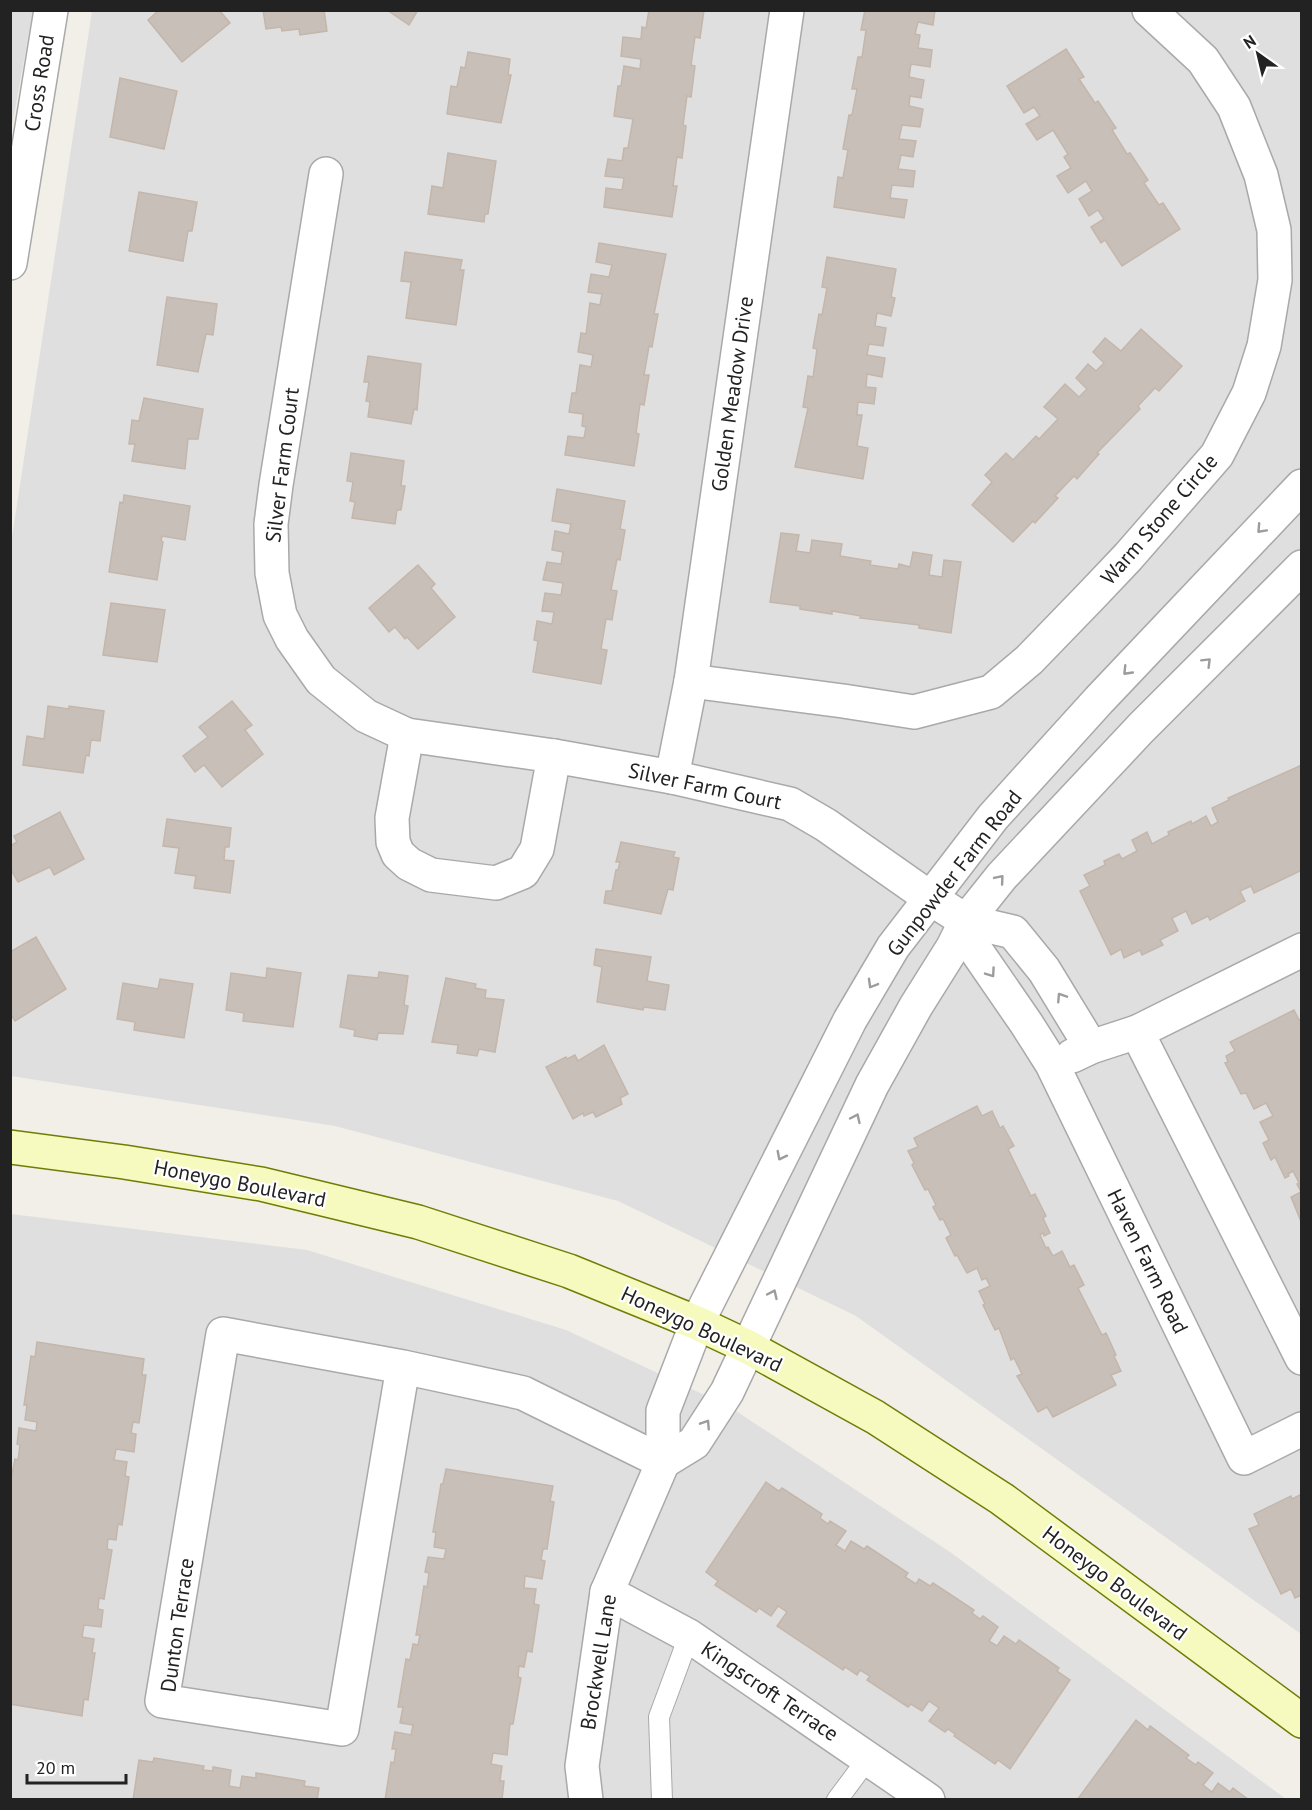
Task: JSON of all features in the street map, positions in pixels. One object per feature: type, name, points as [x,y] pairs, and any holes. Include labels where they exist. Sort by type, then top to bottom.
[{"type":"main road","name":"Honeygo Boulevard","points":[[10,1147],[261,1184],[418,1222],[569,1271],[697,1323],[748,1347],[875,1417],[1002,1499],[1302,1721]]},
{"type":"street","name":"Cross Road","points":[[10,263],[51,10]]},
{"type":"street","name":"Golden Meadow Drive","points":[[672,777],[691,681],[787,10]]},
{"type":"street","name":"Warm Stone Circle","points":[[691,681],[914,712],[991,692],[1029,660],[1128,557],[1217,454],[1249,393],[1264,346],[1275,280],[1274,230],[1261,175],[1234,107],[1203,60],[1149,10]]},
{"type":"street","name":"Silver Farm Court","points":[[326,174],[271,524],[272,573],[280,615],[292,639],[321,680],[366,716],[407,735],[554,756],[672,777],[790,804],[826,825],[966,921]]},
{"type":"street","name":"Gunpowder Farm Road","points":[[697,1323],[850,1020],[893,948],[1008,800],[1099,700],[1302,486]]},
{"type":"street","name":"Gunpowder Farm Road","points":[[748,1347],[872,1085],[915,1006],[953,947],[966,921],[1002,876],[1141,728],[1302,567]]},
{"type":"street","points":[[407,735],[392,818],[393,842],[398,854],[409,864],[431,875],[496,883],[523,872],[537,849],[554,756]]},
{"type":"street","points":[[966,921],[1013,932],[1044,970],[1091,1047]]},
{"type":"street","name":"Haven Farm Road","points":[[966,921],[975,949],[1052,1064],[1244,1458],[1302,1429]]},
{"type":"street","points":[[1052,1064],[1091,1047],[1137,1032],[1302,950]]},
{"type":"street","points":[[1137,1032],[1302,1358]]},
{"type":"street","name":"Brockwell Lane","points":[[586,1800],[582,1766],[607,1592],[663,1462],[663,1411],[697,1323]]},
{"type":"street","name":"Dunton Terrace","points":[[403,1367],[342,1729],[162,1701],[223,1334],[403,1367],[523,1393],[663,1462]]},
{"type":"street","points":[[663,1462],[694,1443],[727,1392],[748,1347]]},
{"type":"street","name":"Kingscroft Terrace","points":[[607,1592],[689,1636],[928,1800]]},
{"type":"lane","points":[[662,1800],[658,1717],[689,1636]]},
{"type":"lane","points":[[837,1800],[869,1758]]},
{"type":"shaded area","points":[[10,11],[33,11],[11,131]]},
{"type":"shaded area","points":[[92,11],[1301,11],[1301,1634],[856,1316],[618,1201],[335,1126],[11,1076],[11,544]]},
{"type":"shaded area","points":[[11,1214],[307,1250],[566,1330],[730,1407],[950,1552],[1286,1799],[11,1800]]},
{"type":"building","points":[[159,10],[219,10],[230,23],[182,62],[148,20]]},
{"type":"building","points":[[263,10],[324,10],[327,31],[300,35],[299,29],[282,31],[281,27],[266,29]]},
{"type":"building","points":[[387,10],[418,10],[409,25]]},
{"type":"building","points":[[649,10],[704,10],[700,38],[695,37],[691,65],[695,66],[691,97],[687,96],[682,158],[677,157],[673,186],[677,186],[672,217],[604,207],[606,188],[622,190],[624,178],[605,176],[608,159],[622,161],[624,148],[628,148],[633,119],[614,116],[618,86],[621,86],[624,66],[640,69],[641,59],[621,56],[623,37],[641,39],[642,27],[646,28]]},
{"type":"building","points":[[865,10],[935,10],[933,25],[918,22],[915,34],[920,35],[918,48],[932,50],[930,67],[911,64],[909,77],[924,80],[921,98],[910,96],[909,106],[923,109],[920,127],[902,125],[899,139],[916,141],[913,157],[901,155],[898,169],[915,171],[913,187],[892,185],[890,198],[907,200],[904,218],[834,207],[838,177],[843,178],[848,150],[843,149],[849,115],[852,115],[857,89],[852,89],[858,57],[862,57],[866,30],[861,30]]},
{"type":"building","points":[[1066,49],[1084,77],[1079,79],[1095,103],[1098,101],[1116,128],[1112,130],[1127,154],[1130,153],[1148,180],[1144,183],[1159,205],[1163,203],[1180,229],[1122,266],[1105,240],[1101,243],[1091,227],[1104,219],[1098,210],[1089,216],[1079,199],[1092,191],[1086,181],[1068,193],[1057,176],[1071,168],[1064,157],[1068,154],[1053,130],[1037,140],[1026,124],[1040,116],[1034,107],[1024,113],[1007,86]]},
{"type":"building","points":[[468,52],[510,59],[508,75],[511,75],[501,123],[447,114],[451,86],[457,87],[461,67],[465,68]]},
{"type":"building","points":[[120,78],[177,91],[164,149],[110,137]]},
{"type":"building","points":[[448,153],[496,161],[488,214],[485,214],[484,222],[428,214],[432,186],[443,188]]},
{"type":"building","points":[[139,192],[197,202],[192,231],[188,231],[183,261],[129,251]]},
{"type":"building","points":[[599,243],[666,254],[654,314],[658,314],[652,347],[649,346],[644,375],[649,375],[644,405],[640,404],[636,433],[639,434],[634,466],[565,455],[568,436],[584,438],[586,427],[582,426],[583,414],[569,412],[572,393],[576,393],[580,365],[591,367],[593,355],[578,352],[581,333],[586,334],[590,303],[600,305],[602,294],[588,292],[591,274],[609,277],[612,265],[596,262]]},
{"type":"building","points":[[405,252],[462,260],[460,270],[464,270],[456,325],[406,318],[411,282],[401,281]]},
{"type":"building","points":[[827,257],[896,269],[891,297],[895,298],[891,316],[877,313],[875,326],[886,328],[883,346],[869,344],[867,355],[885,358],[882,377],[867,374],[866,387],[876,388],[874,404],[858,402],[857,415],[862,415],[857,446],[868,448],[863,479],[795,467],[808,408],[803,407],[808,376],[813,377],[817,349],[813,348],[819,314],[822,315],[827,288],[822,287]]},
{"type":"building","points":[[167,297],[217,304],[213,335],[206,334],[198,372],[157,365]]},
{"type":"building","points":[[1141,329],[1182,366],[1159,391],[1155,388],[1138,406],[1140,409],[1097,453],[1099,454],[1077,479],[1074,476],[1055,496],[1058,498],[1035,523],[1033,521],[1013,542],[972,505],[992,482],[985,475],[1006,453],[1013,460],[1036,436],[1039,439],[1058,419],[1044,407],[1065,384],[1079,397],[1087,389],[1076,378],[1088,364],[1096,371],[1104,363],[1093,352],[1105,338],[1121,351]]},
{"type":"building","points":[[368,356],[421,364],[417,410],[414,409],[411,424],[368,417],[370,402],[366,401],[369,382],[364,382]]},
{"type":"building","points":[[144,398],[203,409],[198,439],[188,439],[185,469],[132,461],[135,444],[129,444],[132,420],[139,421]]},
{"type":"building","points":[[351,453],[404,461],[401,486],[405,486],[401,510],[397,510],[395,524],[352,518],[355,502],[350,501],[353,482],[347,481]]},
{"type":"building","points":[[557,489],[625,501],[620,529],[625,530],[620,560],[617,559],[611,590],[617,591],[612,620],[606,619],[601,649],[607,650],[601,684],[533,672],[538,641],[534,640],[537,621],[552,624],[554,612],[542,611],[545,593],[561,595],[563,583],[543,580],[547,562],[561,564],[563,552],[552,550],[555,531],[569,534],[571,524],[552,521]]},
{"type":"building","points":[[124,495],[190,506],[185,540],[162,536],[157,580],[109,572],[120,502],[123,503]]},
{"type":"building","points":[[781,533],[799,535],[796,551],[810,553],[812,540],[842,544],[840,556],[871,561],[870,565],[898,569],[899,564],[910,567],[913,552],[932,555],[929,575],[942,577],[944,560],[961,562],[951,633],[919,628],[919,625],[860,618],[861,616],[832,611],[832,614],[770,602]]},
{"type":"building","points":[[418,565],[435,584],[431,588],[455,617],[418,649],[395,627],[389,632],[369,608]]},
{"type":"building","points":[[111,603],[165,610],[157,662],[103,655]]},
{"type":"building","points":[[232,701],[252,725],[245,730],[263,754],[222,787],[204,765],[195,772],[183,756],[208,737],[199,727]]},
{"type":"building","points":[[48,706],[69,709],[69,706],[104,711],[100,741],[91,740],[89,756],[86,755],[83,773],[23,765],[27,736],[44,739]]},
{"type":"building","points":[[1302,765],[1302,870],[1254,893],[1251,886],[1240,891],[1245,901],[1210,920],[1208,916],[1192,924],[1186,911],[1172,918],[1178,931],[1160,940],[1163,945],[1142,955],[1140,950],[1124,958],[1121,949],[1111,955],[1080,891],[1090,886],[1084,875],[1105,865],[1104,861],[1119,854],[1122,859],[1137,851],[1132,840],[1147,832],[1152,844],[1169,835],[1168,832],[1191,821],[1192,824],[1206,816],[1211,826],[1218,822],[1212,808],[1229,800],[1228,798]]},
{"type":"building","points":[[60,812],[84,859],[54,875],[50,867],[18,882],[10,868],[10,846],[17,842],[14,836]]},
{"type":"building","points":[[167,819],[231,828],[229,847],[225,847],[224,860],[234,861],[230,893],[194,888],[196,876],[175,873],[179,848],[163,846]]},
{"type":"building","points":[[621,842],[675,852],[673,857],[679,858],[673,890],[668,889],[661,914],[604,903],[606,891],[612,891],[616,870],[618,870],[620,862],[616,862]]},
{"type":"building","points":[[36,937],[66,989],[15,1021],[10,1013],[10,952]]},
{"type":"building","points":[[596,949],[651,957],[647,981],[669,985],[665,1010],[644,1007],[643,1010],[597,1002],[602,967],[594,965]]},
{"type":"building","points":[[267,968],[301,973],[293,1027],[243,1021],[244,1013],[226,1010],[231,973],[266,978]]},
{"type":"building","points":[[379,972],[408,976],[404,1005],[408,1006],[403,1034],[378,1033],[377,1040],[354,1036],[355,1030],[340,1027],[348,975],[378,978]]},
{"type":"building","points":[[446,978],[476,984],[475,988],[486,990],[485,998],[504,1000],[495,1052],[479,1049],[477,1056],[457,1053],[458,1045],[432,1042]]},
{"type":"building","points":[[160,979],[193,984],[184,1038],[134,1030],[135,1022],[117,1019],[123,983],[158,989]]},
{"type":"building","points":[[1294,1010],[1299,1020],[1302,1019],[1302,1224],[1291,1197],[1301,1192],[1297,1184],[1299,1183],[1293,1171],[1285,1178],[1275,1157],[1271,1160],[1263,1143],[1269,1140],[1260,1122],[1273,1116],[1266,1103],[1254,1109],[1246,1093],[1241,1094],[1225,1063],[1228,1062],[1226,1056],[1235,1051],[1230,1042]]},
{"type":"building","points":[[604,1045],[628,1094],[620,1098],[622,1104],[596,1117],[593,1112],[584,1116],[583,1113],[573,1119],[546,1067],[575,1055],[578,1061]]},
{"type":"building","points":[[977,1106],[982,1116],[992,1111],[1000,1128],[1003,1126],[1014,1146],[1008,1149],[1031,1196],[1035,1194],[1046,1216],[1043,1218],[1050,1233],[1040,1235],[1046,1248],[1048,1247],[1053,1256],[1062,1251],[1070,1267],[1074,1265],[1084,1285],[1078,1288],[1102,1335],[1106,1333],[1121,1371],[1111,1375],[1116,1385],[1053,1417],[1047,1407],[1038,1412],[1017,1376],[1022,1374],[1014,1358],[1011,1360],[999,1328],[995,1330],[983,1305],[985,1304],[979,1291],[990,1286],[986,1278],[982,1280],[977,1268],[967,1273],[957,1255],[955,1256],[946,1238],[951,1235],[943,1219],[940,1220],[933,1207],[936,1205],[912,1165],[914,1163],[908,1151],[918,1147],[914,1138]]},
{"type":"building","points":[[37,1342],[144,1359],[142,1375],[146,1375],[139,1423],[133,1422],[131,1433],[136,1434],[134,1452],[116,1449],[114,1460],[127,1462],[125,1476],[129,1477],[122,1525],[118,1524],[116,1540],[108,1539],[107,1549],[112,1550],[104,1599],[99,1598],[98,1609],[103,1610],[101,1627],[84,1625],[82,1637],[94,1639],[92,1653],[95,1653],[88,1700],[84,1699],[82,1716],[10,1704],[10,1484],[15,1459],[18,1460],[19,1428],[36,1431],[37,1422],[25,1420],[27,1405],[24,1405],[31,1356],[35,1357]]},
{"type":"building","points":[[446,1469],[553,1486],[550,1501],[554,1502],[547,1549],[543,1549],[541,1560],[545,1561],[542,1579],[525,1576],[524,1588],[536,1589],[534,1604],[539,1605],[532,1652],[527,1651],[524,1667],[519,1666],[518,1677],[521,1678],[513,1724],[510,1724],[507,1755],[493,1753],[491,1764],[502,1766],[500,1781],[504,1781],[502,1800],[385,1800],[391,1762],[394,1763],[396,1749],[392,1749],[395,1732],[411,1735],[413,1725],[400,1723],[403,1707],[398,1707],[406,1659],[410,1660],[413,1644],[418,1645],[420,1635],[416,1635],[424,1586],[427,1587],[429,1573],[425,1572],[428,1557],[444,1559],[446,1549],[434,1547],[436,1532],[433,1532],[441,1484],[443,1484]]},
{"type":"building","points":[[766,1482],[779,1491],[782,1488],[822,1514],[820,1518],[828,1524],[830,1521],[846,1531],[836,1545],[845,1551],[851,1541],[864,1549],[867,1546],[908,1573],[905,1577],[916,1584],[919,1579],[930,1586],[933,1583],[974,1610],[972,1613],[980,1619],[983,1616],[998,1627],[989,1641],[997,1646],[1004,1636],[1016,1644],[1019,1640],[1059,1668],[1057,1671],[1070,1680],[1010,1769],[998,1760],[995,1764],[954,1736],[955,1734],[948,1729],[945,1732],[929,1721],[939,1708],[929,1701],[922,1711],[911,1704],[908,1707],[867,1680],[870,1676],[860,1670],[857,1675],[845,1667],[843,1670],[777,1626],[787,1612],[778,1606],[771,1616],[759,1608],[756,1612],[715,1585],[718,1581],[706,1572]]},
{"type":"building","points":[[1302,1494],[1302,1595],[1295,1598],[1291,1589],[1281,1594],[1249,1529],[1259,1525],[1254,1514],[1291,1496],[1292,1499]]},
{"type":"building","points":[[1136,1720],[1148,1730],[1150,1726],[1189,1755],[1186,1758],[1196,1765],[1198,1762],[1213,1773],[1203,1785],[1212,1792],[1218,1783],[1230,1792],[1233,1788],[1249,1800],[1077,1800]]},
{"type":"building","points":[[154,1758],[204,1766],[203,1770],[213,1771],[213,1767],[231,1770],[229,1786],[240,1788],[242,1776],[256,1778],[256,1773],[305,1781],[304,1786],[319,1788],[317,1800],[133,1800],[139,1760],[153,1762]]}]
